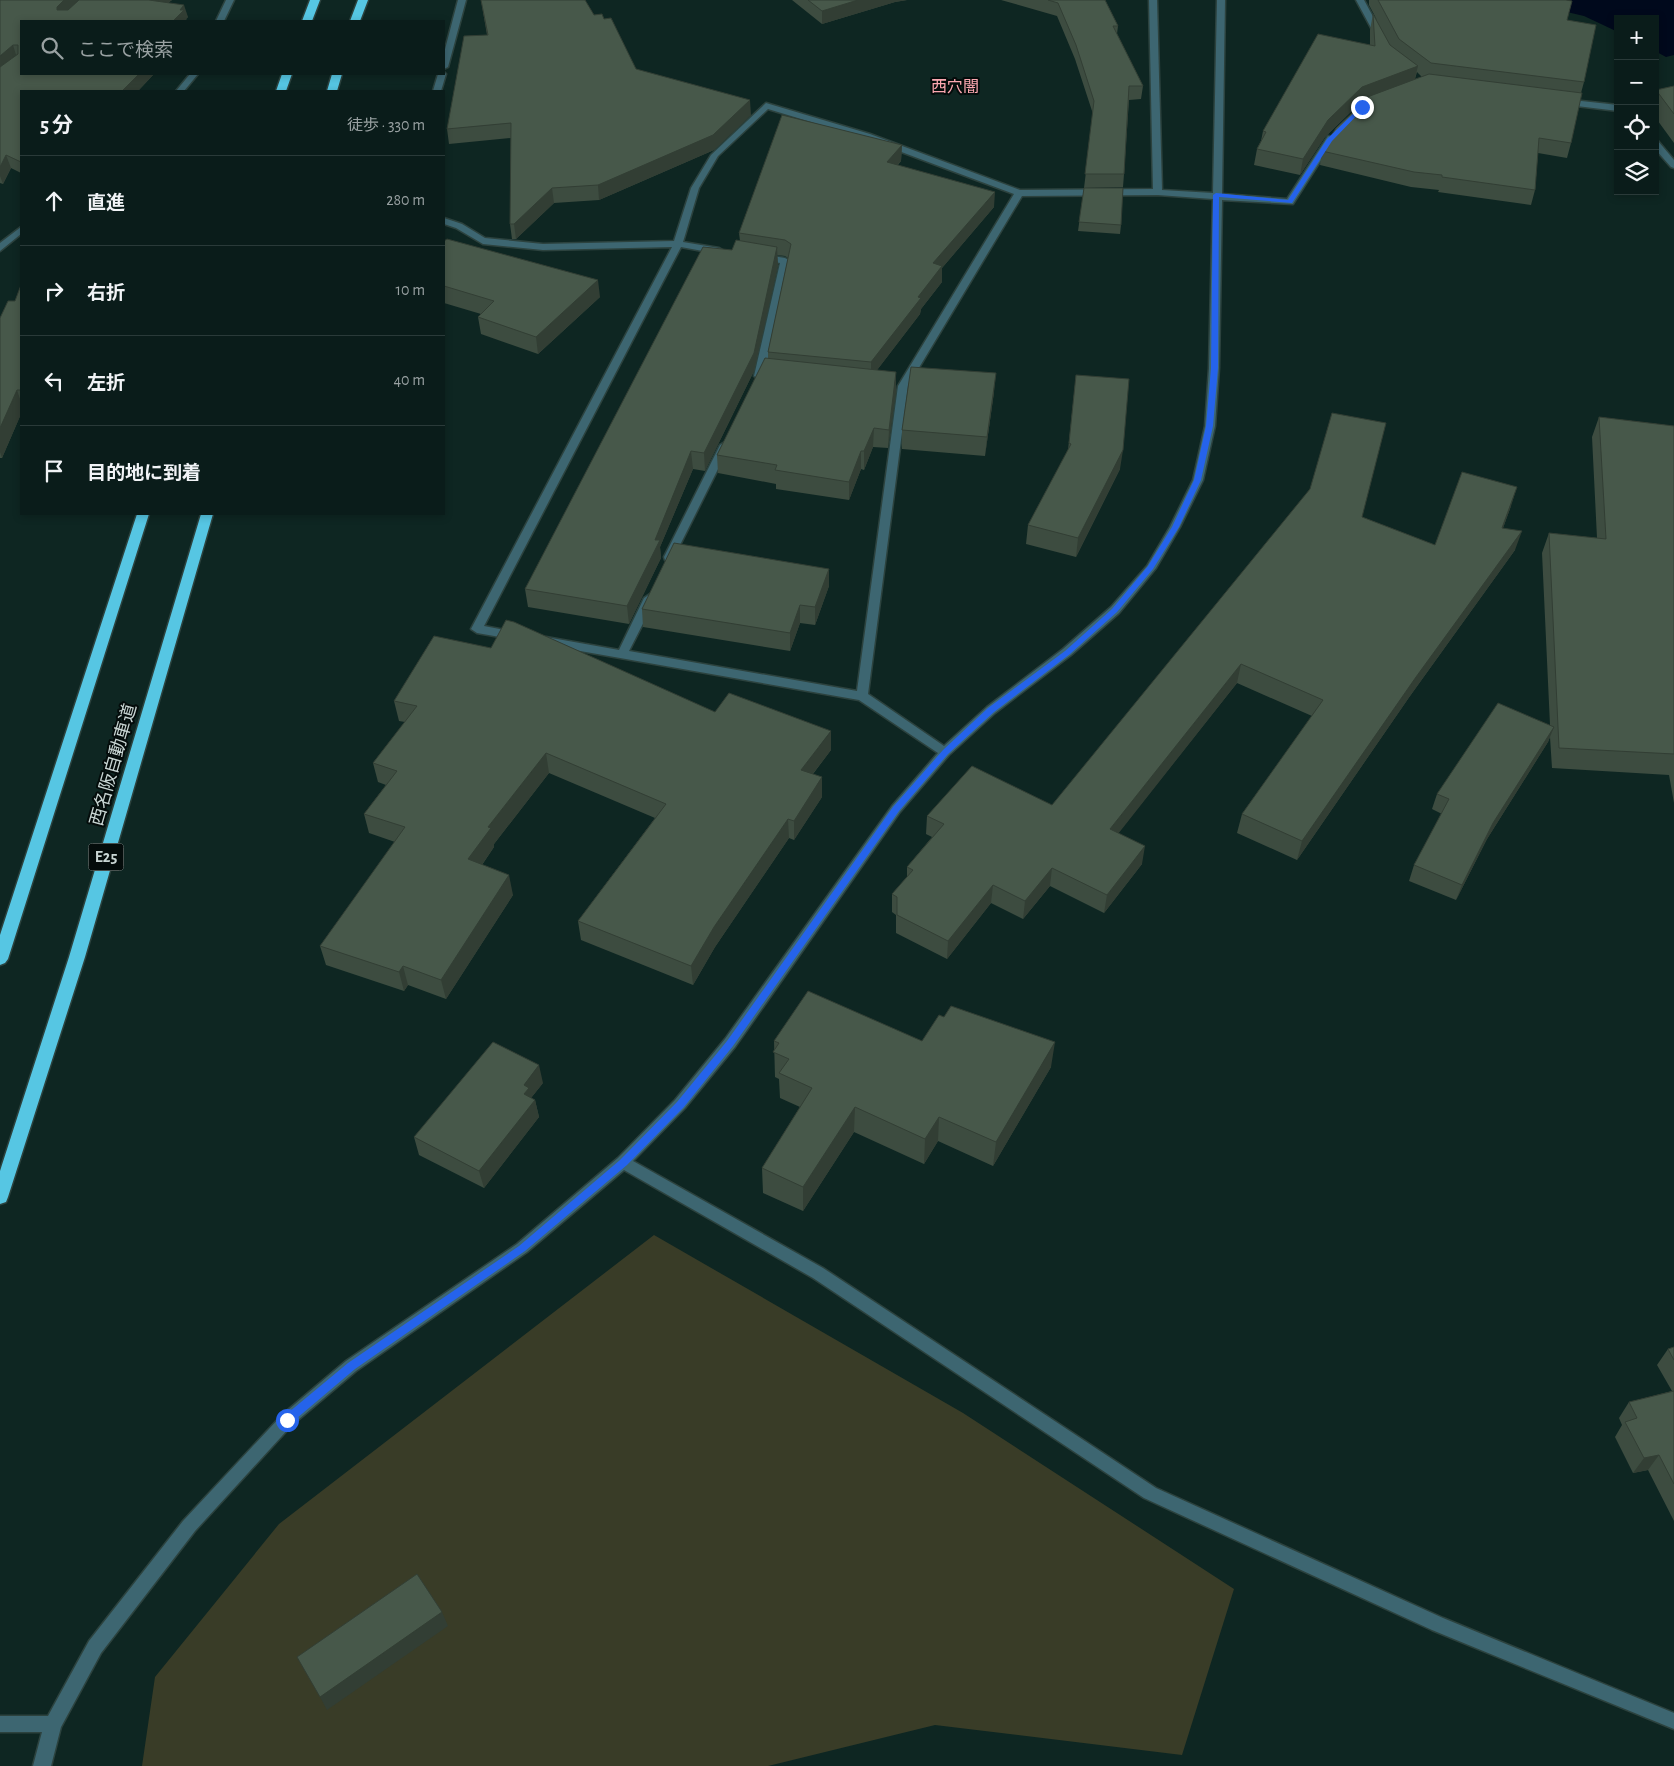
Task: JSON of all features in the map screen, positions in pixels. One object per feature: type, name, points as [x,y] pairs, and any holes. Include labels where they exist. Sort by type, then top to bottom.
[{"type":"highway","points":[[307,20],[316,0]]},
{"type":"highway","points":[[355,20],[363,0]]},
{"type":"highway","points":[[281,90],[287,75]]},
{"type":"highway","points":[[332,90],[337,75]]},
{"type":"highway","points":[[0,959],[143,515]]},
{"type":"highway","name":"西名阪自動車道","points":[[0,1198],[77,957],[207,515]]},
{"type":"street","points":[[220,20],[230,0]]},
{"type":"street","points":[[445,63],[462,0]]},
{"type":"street","points":[[1153,0],[1158,192]]},
{"type":"street","points":[[42,1766],[53,1724],[95,1647],[189,1526],[287,1420],[352,1366],[522,1248],[623,1162],[680,1104],[730,1043],[896,809],[945,752],[991,710],[1067,652],[1115,610],[1151,568],[1175,527],[1198,480],[1210,426],[1214,368],[1221,0]]},
{"type":"street","points":[[1360,0],[1382,41]]},
{"type":"street","points":[[181,90],[193,75]]},
{"type":"street","points":[[437,90],[442,75]]},
{"type":"street","points":[[1550,100],[1614,108]]},
{"type":"street","points":[[945,752],[862,696],[477,629],[678,244],[695,188],[715,155],[766,106],[867,136],[1019,193],[1158,192],[1290,202],[1329,140],[1336,133]]},
{"type":"street","points":[[1659,148],[1674,165]]},
{"type":"street","points":[[862,696],[899,385],[1019,193]]},
{"type":"street","points":[[445,221],[459,226],[483,241],[543,247],[678,244],[726,252]]},
{"type":"street","points":[[0,248],[20,231]]},
{"type":"street","points":[[752,390],[766,373],[785,260],[756,256]]},
{"type":"street","points":[[665,566],[731,434]]},
{"type":"street","points":[[622,654],[652,592]]},
{"type":"street","points":[[623,1162],[818,1273],[1150,1493],[1438,1624],[1674,1721]]},
{"type":"street","points":[[0,1724],[53,1724]]},
{"type":"green space","points":[[654,1235],[963,1413],[1234,1589],[1182,1755],[935,1725],[768,1766],[142,1766],[155,1677],[279,1524]]},
{"type":"water","points":[[1516,0],[1674,0],[1674,55],[1666,57],[1659,53],[1659,15],[1614,15],[1614,30],[1584,16]]},
{"type":"building","points":[[0,0],[64,0],[57,7],[57,10],[68,10],[79,0],[149,0],[184,5],[180,10],[184,10],[174,20],[20,20],[20,75],[138,75],[123,90],[20,90],[20,162],[6,155],[0,167],[0,67],[18,54],[18,45],[13,45],[0,56]]},
{"type":"building","points":[[481,0],[585,0],[594,15],[602,14],[604,19],[611,18],[636,69],[750,100],[713,135],[598,185],[552,188],[514,224],[510,224],[511,123],[447,129],[464,36],[488,35]]},
{"type":"building","points":[[808,0],[858,0],[822,11]]},
{"type":"building","points":[[1048,0],[1105,0],[1118,26],[1113,26],[1143,86],[1129,86],[1124,174],[1085,174],[1094,101],[1076,45],[1058,3]]},
{"type":"building","points":[[1378,0],[1572,1],[1567,20],[1596,25],[1584,82],[1431,63],[1399,39]]},
{"type":"building","points":[[1373,14],[1390,45],[1418,66],[1362,87],[1328,120],[1303,159],[1257,149],[1266,132],[1263,131],[1318,34],[1375,46]]},
{"type":"building","points":[[1429,74],[1582,93],[1571,143],[1539,138],[1535,190],[1414,172],[1322,151],[1336,128],[1370,96]]},
{"type":"building","points":[[1674,86],[1674,114],[1659,94],[1659,89]]},
{"type":"building","points":[[782,115],[902,145],[887,162],[995,192],[933,263],[942,266],[918,297],[921,298],[871,362],[768,352],[791,244],[785,240],[739,233]]},
{"type":"building","points":[[1084,188],[1123,188],[1121,225],[1079,222]]},
{"type":"building","points":[[447,239],[598,280],[536,337],[478,317],[494,301],[445,286],[445,240]]},
{"type":"building","points":[[736,240],[777,247],[754,353],[704,453],[691,451],[655,540],[660,540],[627,606],[525,589],[703,247],[732,250]]},
{"type":"building","points":[[20,288],[20,390],[17,390],[0,428],[0,318],[8,301],[15,301]]},
{"type":"building","points":[[765,358],[896,372],[889,430],[874,428],[864,451],[861,451],[849,482],[775,470],[777,465],[717,455]]},
{"type":"building","points":[[911,367],[996,373],[987,437],[902,430]]},
{"type":"building","points":[[1076,375],[1129,379],[1123,450],[1078,538],[1028,525],[1071,444],[1069,443]]},
{"type":"building","points":[[1332,413],[1386,423],[1362,517],[1435,545],[1462,472],[1517,487],[1502,528],[1522,531],[1416,677],[1302,841],[1242,814],[1323,700],[1241,664],[1110,829],[1145,846],[1107,895],[1052,868],[1025,901],[993,885],[948,941],[897,915],[897,897],[892,894],[913,870],[907,867],[944,824],[927,816],[972,766],[1052,805],[1310,489]]},
{"type":"building","points":[[1599,417],[1674,426],[1674,754],[1559,748],[1549,533],[1606,539]]},
{"type":"building","points":[[674,543],[829,569],[815,607],[800,605],[790,633],[642,609]]},
{"type":"building","points":[[506,620],[715,712],[729,693],[831,731],[801,770],[822,777],[794,821],[788,819],[714,927],[691,966],[578,921],[666,804],[546,753],[488,827],[491,828],[468,859],[509,875],[441,980],[403,966],[399,972],[320,946],[405,827],[364,814],[397,771],[373,763],[417,706],[394,701],[434,636],[491,648]]},
{"type":"building","points":[[1498,703],[1554,727],[1493,823],[1462,885],[1414,865],[1449,799],[1437,794]]},
{"type":"building","points":[[808,991],[922,1041],[939,1015],[944,1017],[951,1006],[1055,1042],[996,1142],[939,1117],[925,1139],[855,1107],[803,1187],[762,1168],[812,1088],[779,1073],[789,1059],[773,1052],[779,1043],[774,1041]]},
{"type":"building","points":[[493,1042],[539,1065],[524,1085],[529,1088],[524,1094],[535,1100],[479,1171],[414,1137]]},
{"type":"building","points":[[1674,1347],[1674,1360],[1668,1349]]},
{"type":"building","points":[[1674,1391],[1674,1484],[1659,1455],[1644,1458],[1625,1422],[1637,1418],[1629,1402]]},
{"type":"building","points":[[417,1574],[442,1612],[320,1697],[297,1657]]},
{"type":"district","name":"西穴闇","points":[[955,87]]},
{"type":"route","points":[[287,1420],[352,1366],[522,1248],[623,1162],[680,1104],[730,1043],[896,809],[945,752],[991,710],[1067,652],[1115,610],[1151,568],[1175,527],[1198,480],[1210,426],[1214,368],[1216,195],[1290,202],[1329,140],[1362,107]]}]
